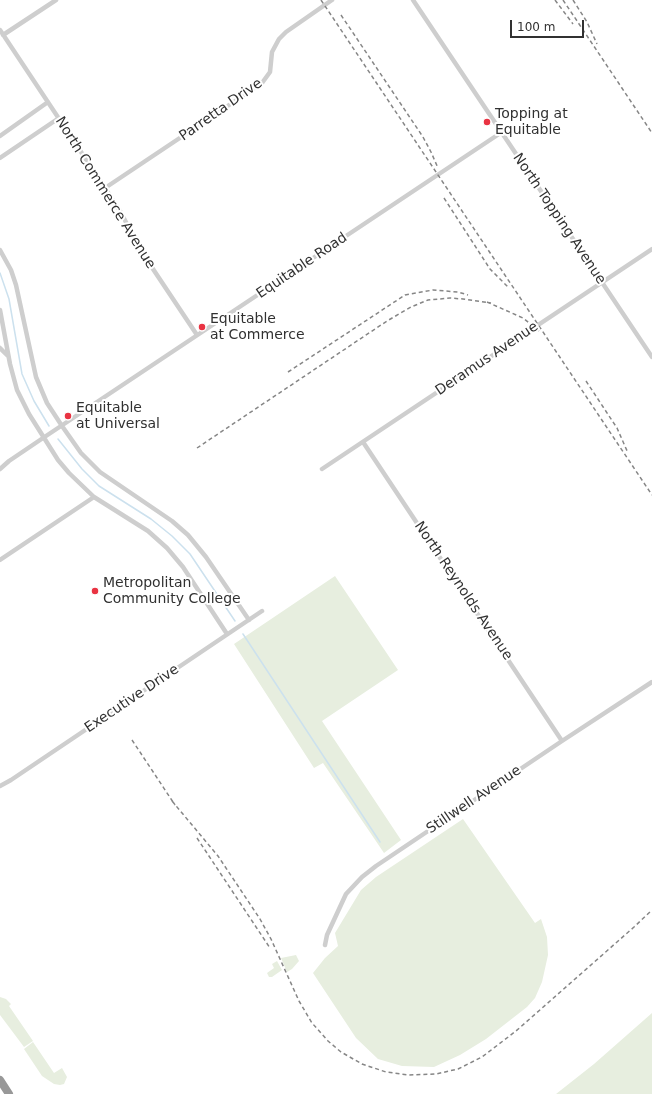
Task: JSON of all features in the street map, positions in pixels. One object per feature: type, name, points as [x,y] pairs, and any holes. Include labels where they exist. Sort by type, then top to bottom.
[{"type":"highway","points":[[0,1080],[9,1094]]},
{"type":"street","points":[[3,35],[56,0]]},
{"type":"street","name":"Parretta Drive","points":[[105,188],[262,83],[270,72],[272,52],[279,39],[286,32],[332,0]]},
{"type":"street","name":"North Topping Avenue","points":[[413,0],[652,357]]},
{"type":"street","name":"North Commerce Avenue","points":[[0,30],[120,211],[143,254],[197,335]]},
{"type":"street","points":[[0,136],[48,102]]},
{"type":"street","points":[[0,158],[59,118]]},
{"type":"street","name":"Equitable Road","points":[[0,469],[9,461],[43,438],[502,132]]},
{"type":"street","name":"Deramus Avenue","points":[[322,469],[652,249]]},
{"type":"street","points":[[0,250],[11,270],[16,285],[36,377],[47,403],[62,426],[81,453],[100,472],[172,521],[188,535],[206,557],[249,620]]},
{"type":"street","points":[[0,310],[14,379],[21,401],[43,438],[69,473],[94,497],[148,531],[167,548],[183,567],[227,634]]},
{"type":"street","points":[[0,335],[4,329]]},
{"type":"street","points":[[0,348],[9,357]]},
{"type":"street","name":"North Reynolds Avenue","points":[[363,442],[562,741]]},
{"type":"street","points":[[0,560],[94,497]]},
{"type":"street","name":"Executive Drive","points":[[0,786],[262,611]]},
{"type":"street","name":"Stillwell Avenue","points":[[324,945],[327,935],[346,894],[362,877],[376,866],[652,682]]},
{"type":"green space","points":[[335,576],[398,670],[322,721],[401,840],[384,853],[323,763],[314,768],[234,644]]},
{"type":"green space","points":[[463,819],[535,923],[541,919],[547,937],[548,955],[542,982],[535,998],[527,1007],[486,1039],[460,1055],[434,1067],[402,1066],[378,1059],[356,1038],[313,973],[325,958],[338,946],[335,933],[361,890],[376,877]]},
{"type":"green space","points":[[296,955],[299,961],[287,972],[281,958]]},
{"type":"green space","points":[[277,961],[282,970],[272,977],[269,977],[267,973],[274,968],[272,964]]},
{"type":"green space","points":[[0,997],[6,999],[11,1004],[9,1006],[33,1041],[24,1047],[0,1015]]},
{"type":"green space","points":[[652,1013],[652,1094],[556,1094],[594,1064]]},
{"type":"green space","points":[[33,1042],[54,1073],[62,1068],[67,1077],[64,1084],[54,1084],[42,1076],[24,1049]]},
{"type":"waterway","points":[[0,273],[9,299],[22,374],[34,401],[49,426]]},
{"type":"waterway","points":[[58,439],[82,469],[99,486],[151,519],[172,536],[190,554],[235,621]]},
{"type":"waterway","points":[[243,634],[380,842]]},
{"type":"railway","points":[[321,0],[652,495]]},
{"type":"railway","points":[[555,0],[573,24]]},
{"type":"railway","points":[[563,0],[652,133]]},
{"type":"railway","points":[[573,0],[587,22],[597,44]]},
{"type":"railway","points":[[341,15],[423,137],[438,168]]},
{"type":"railway","points":[[444,198],[490,269],[509,288]]},
{"type":"railway","points":[[288,372],[405,295],[433,290],[458,292],[468,295]]},
{"type":"railway","points":[[197,448],[387,321],[411,307],[428,300],[450,298],[491,303]]},
{"type":"railway","points":[[487,302],[523,318],[539,331]]},
{"type":"railway","points":[[586,381],[617,428],[628,453]]},
{"type":"railway","points":[[132,740],[175,805]]},
{"type":"railway","points":[[172,801],[218,856],[260,919],[271,939],[299,1001],[312,1023],[328,1041],[341,1052],[362,1064],[386,1072],[409,1075],[436,1074],[458,1069],[482,1057],[516,1031],[652,910]]},
{"type":"railway","points":[[197,838],[270,948]]},
{"type":"place","name":"Topping at Equitable","points":[[487,122]]},
{"type":"place","name":"Equitable at Commerce","points":[[202,327]]},
{"type":"place","name":"Equitable at Universal","points":[[68,416]]},
{"type":"place","name":"Metropolitan Community College","points":[[95,591]]}]
